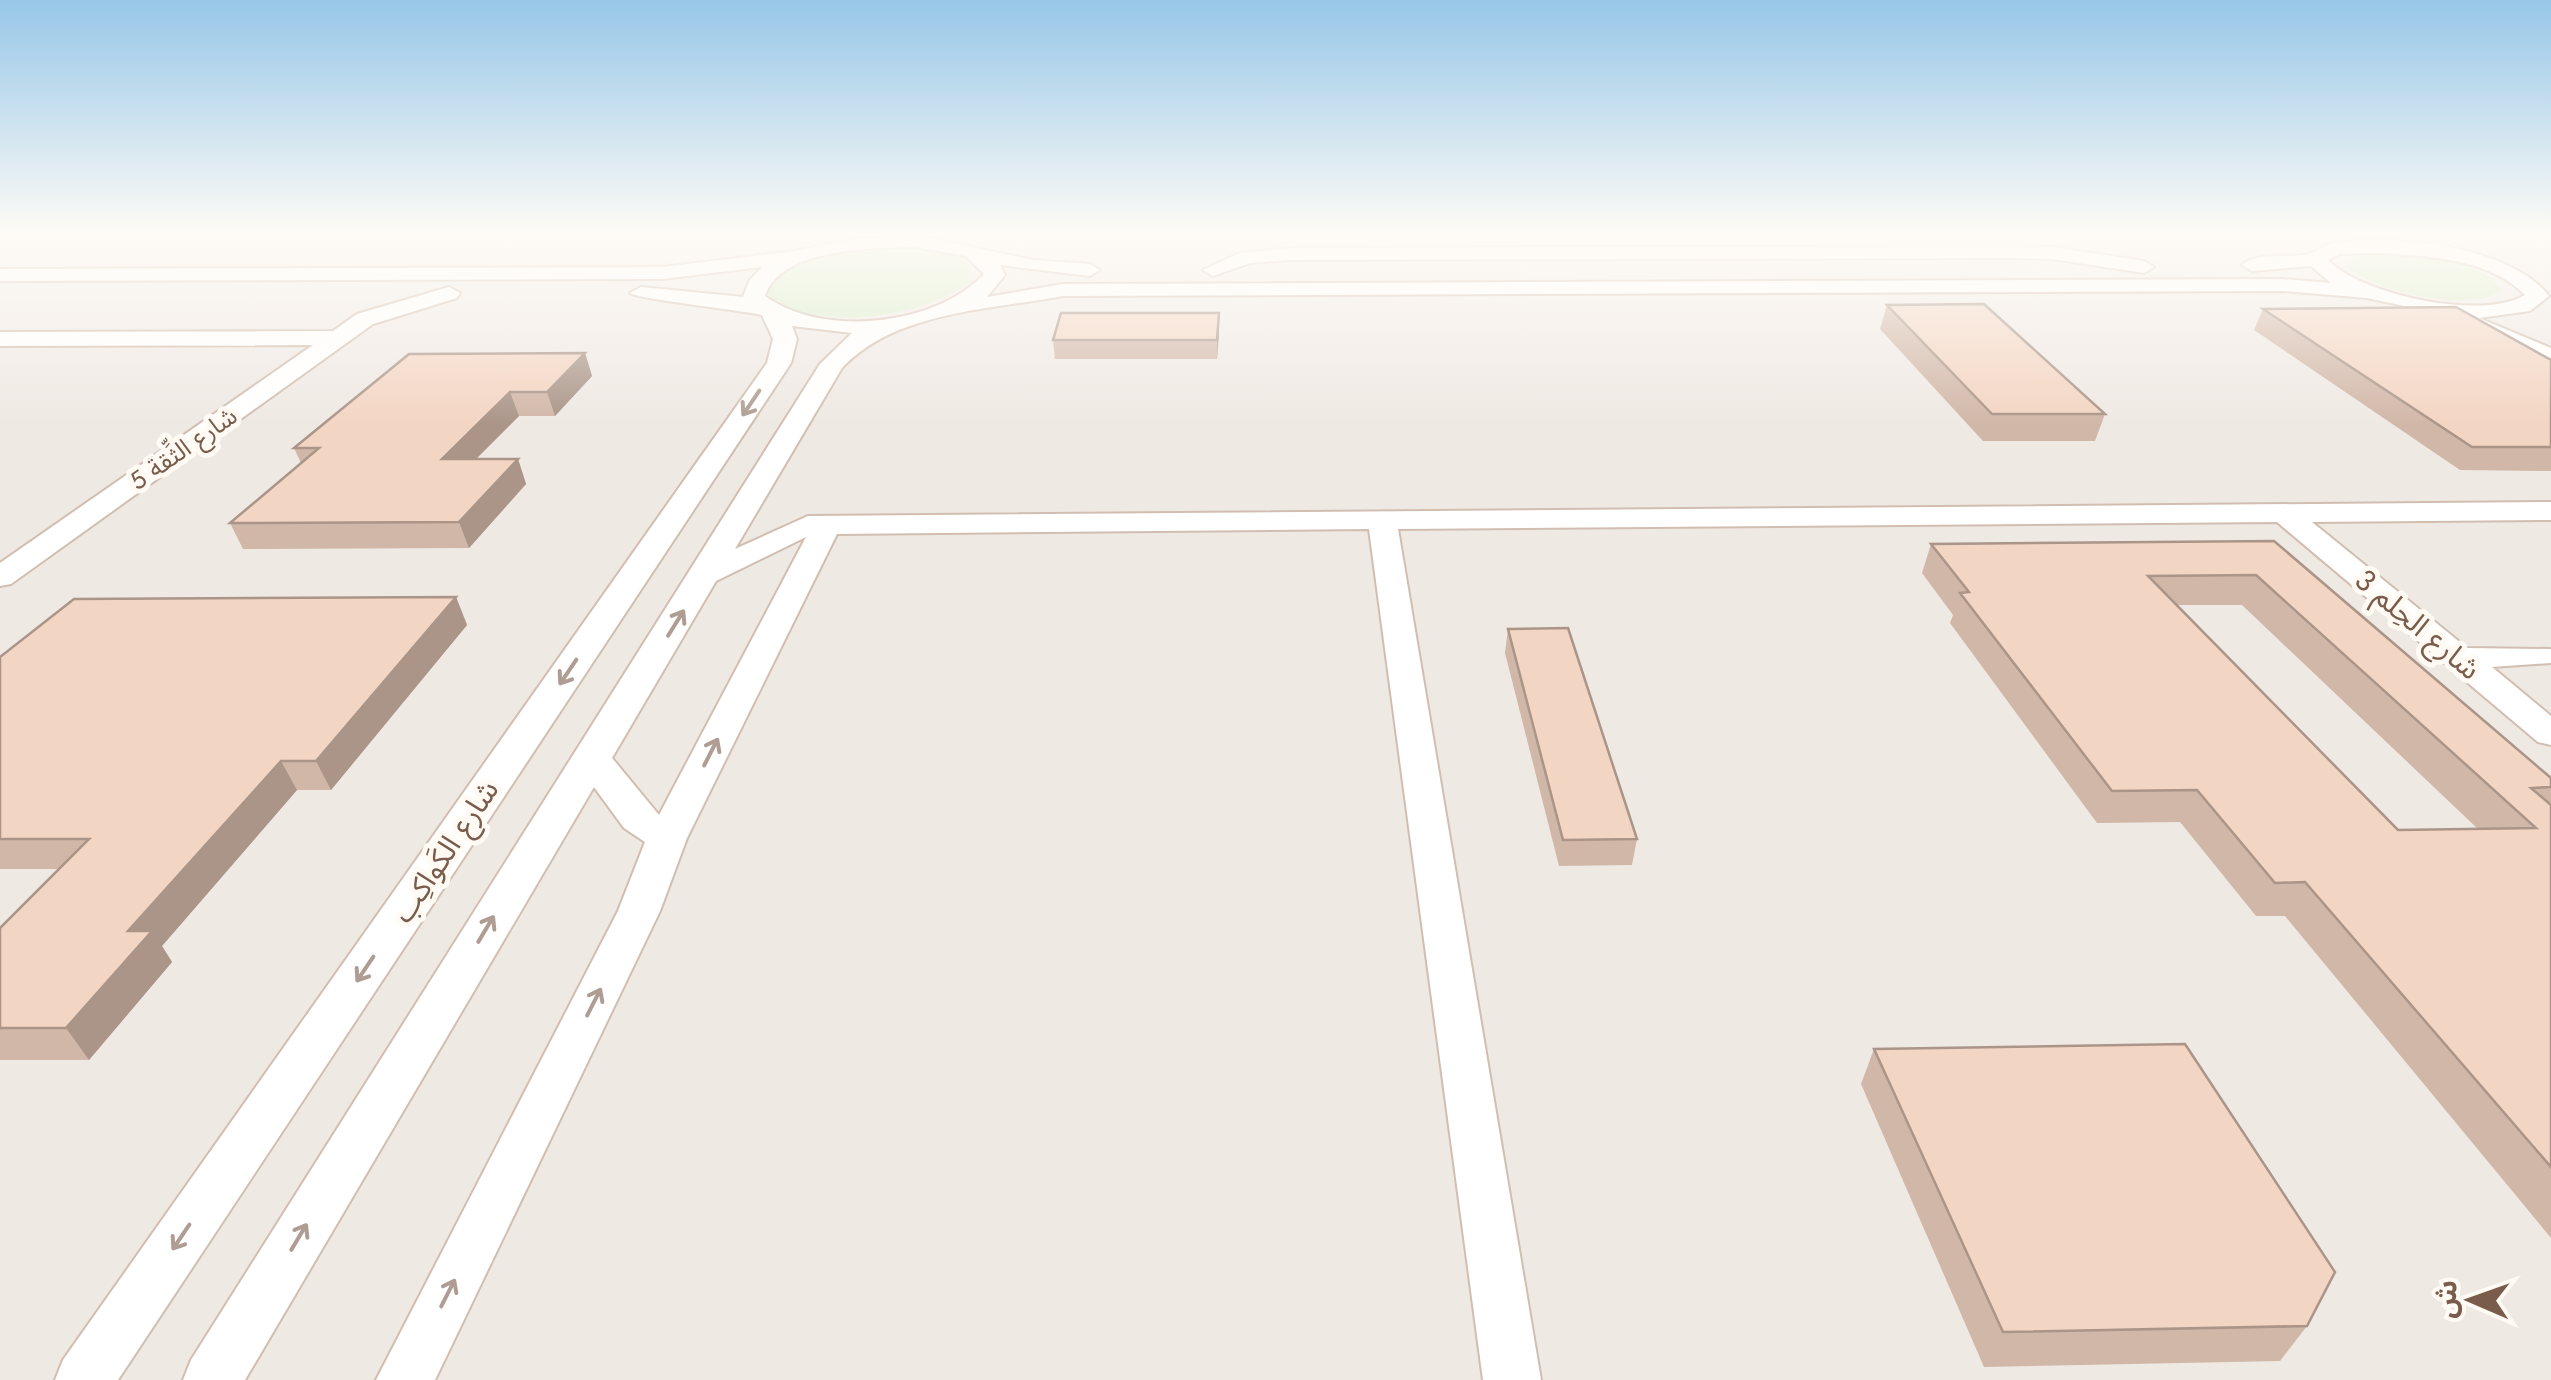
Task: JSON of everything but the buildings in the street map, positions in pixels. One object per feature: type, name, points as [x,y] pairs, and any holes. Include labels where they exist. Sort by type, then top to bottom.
[{"type":"street","points":[[345,296],[362,306],[366,318]]},
{"type":"street","name":"شارع الثِّقة 5","points":[[0,577],[366,318],[438,296]]},
{"type":"street","points":[[676,296],[826,325],[885,324],[1028,296]]},
{"type":"street","name":"شارع الكَواكِب","points":[[84,1380],[779,363],[785,339],[770,312],[754,296]]},
{"type":"street","points":[[946,311],[973,296]]},
{"type":"street","points":[[2384,296],[2484,326],[2551,357]]},
{"type":"street","points":[[2402,301],[2480,311],[2540,298],[2548,327]]},
{"type":"street","points":[[212,1380],[832,364],[854,341],[885,324]]},
{"type":"street","points":[[0,338],[338,338]]},
{"type":"street","points":[[756,486],[774,505],[818,524]]},
{"type":"street","points":[[707,574],[818,524],[2551,512]]},
{"type":"street","name":"شارع الحِلم 3","points":[[2284,513],[2551,734]]},
{"type":"street","points":[[1382,518],[1512,1380]]},
{"type":"street","points":[[405,1380],[639,912],[667,838],[818,524]]},
{"type":"street","points":[[2458,658],[2540,656]]},
{"type":"street","points":[[592,756],[638,819],[667,838]]},
{"type":"shaded area","points":[[0,296],[2551,296],[2551,1380],[0,1380]]},
{"type":"green space","points":[[772,296],[945,296],[899,312],[869,316],[812,314]]},
{"type":"green space","points":[[2425,296],[2489,296],[2469,300]]}]
